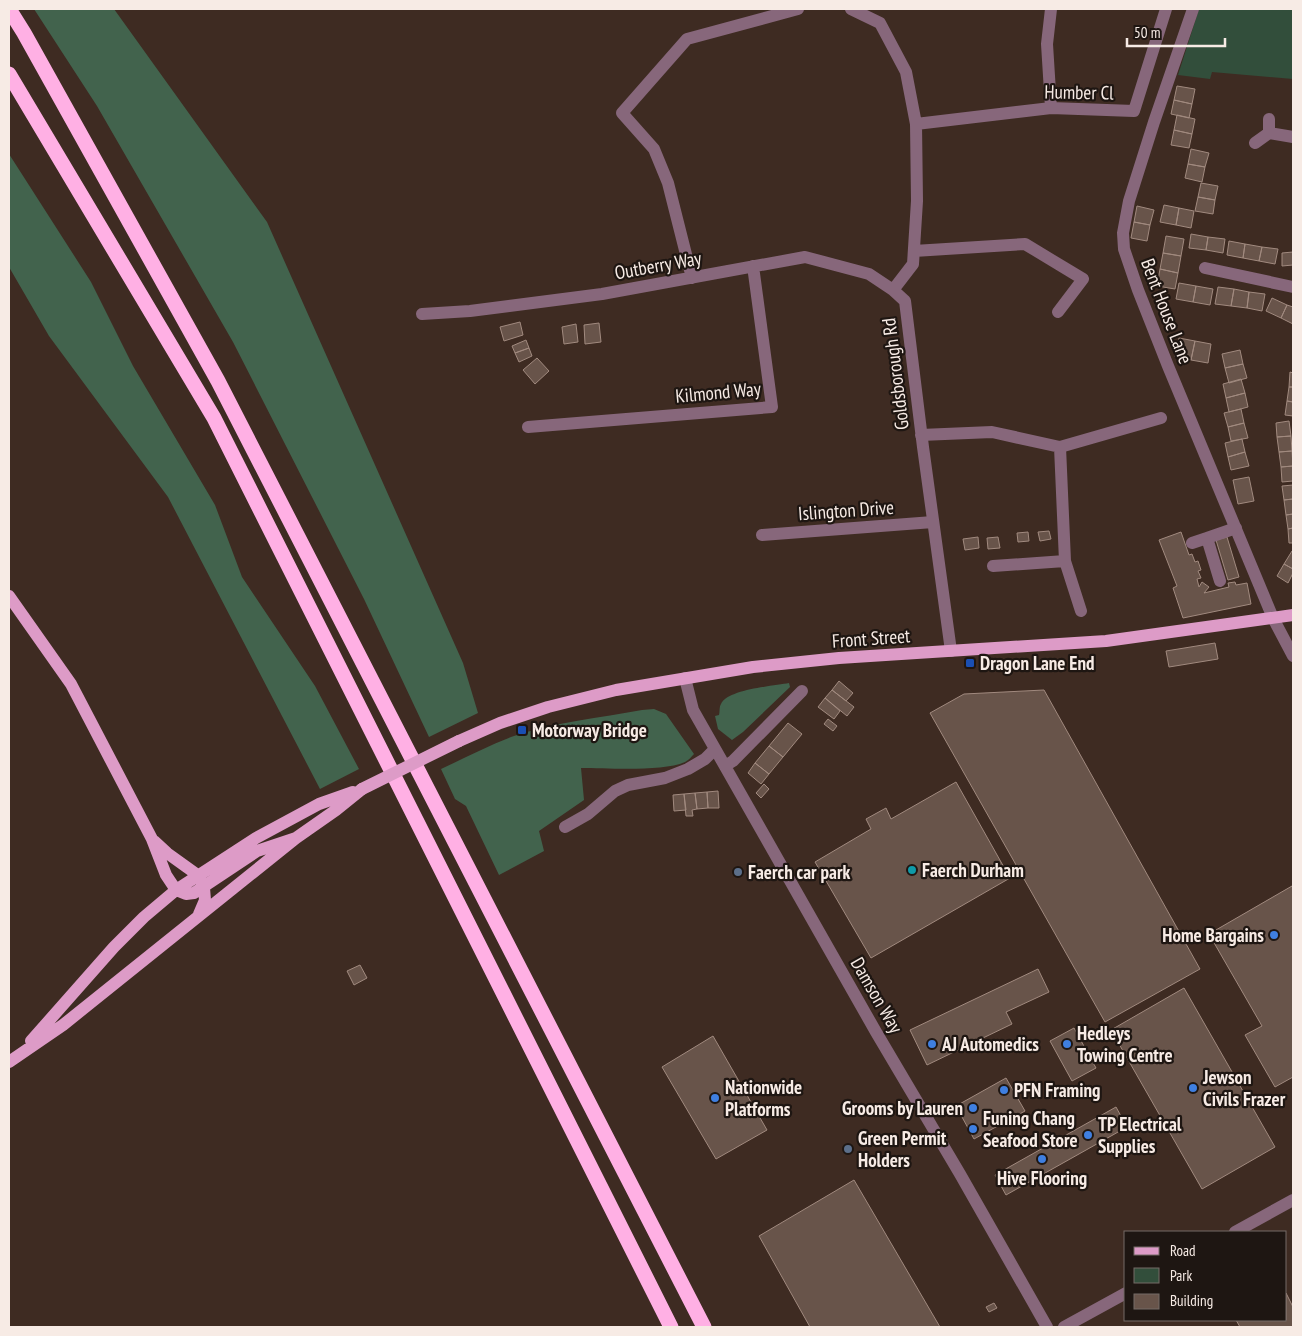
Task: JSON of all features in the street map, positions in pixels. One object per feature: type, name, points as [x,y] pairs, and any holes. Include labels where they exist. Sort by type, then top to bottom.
[{"type":"highway","points":[[9,9],[34,50],[218,381],[704,1327]]},
{"type":"highway","points":[[9,74],[214,418],[671,1327]]},
{"type":"main road","points":[[9,596],[71,684],[152,839],[166,875],[176,890]]},
{"type":"main road","name":"Front Street","points":[[362,789],[500,723],[548,707],[616,690],[753,667],[809,661],[1106,641],[1293,615]]},
{"type":"main road","points":[[201,882],[256,838],[319,804],[362,789]]},
{"type":"main road","points":[[9,1062],[63,1026],[296,838],[362,789]]},
{"type":"main road","points":[[20,1054],[114,947],[144,917],[176,890],[201,882],[257,851],[296,838]]},
{"type":"main road","points":[[152,839],[201,882],[205,900],[198,916]]},
{"type":"street","points":[[692,278],[668,183],[654,149],[622,113],[687,39],[798,9]]},
{"type":"street","name":"Goldsborough Rd","points":[[851,9],[880,23],[906,72],[916,124],[917,201],[914,251],[912,264],[893,290],[905,301],[950,651]]},
{"type":"street","points":[[1051,9],[1047,44],[1051,108]]},
{"type":"street","name":"Humber Cl","points":[[916,124],[1051,108],[1134,111],[1166,9]]},
{"type":"street","name":"Bent House Lane","points":[[1193,9],[1129,201],[1123,233],[1124,249],[1148,315],[1273,618],[1293,656]]},
{"type":"street","points":[[1269,119],[1269,133]]},
{"type":"street","points":[[1255,143],[1269,133],[1293,137]]},
{"type":"street","points":[[914,251],[1025,244],[1083,279],[1058,312]]},
{"type":"street","name":"Outberry Way","points":[[422,314],[470,311],[602,294],[805,257],[869,274],[893,290]]},
{"type":"street","name":"Kilmond Way","points":[[528,427],[772,407],[754,266]]},
{"type":"street","points":[[1205,268],[1293,287]]},
{"type":"street","points":[[921,436],[992,432],[1060,447],[1161,418]]},
{"type":"street","points":[[1060,447],[1065,561],[1081,611]]},
{"type":"street","name":"Islington Drive","points":[[762,535],[933,522]]},
{"type":"street","points":[[1192,543],[1236,528]]},
{"type":"street","points":[[1207,538],[1220,581]]},
{"type":"street","points":[[993,566],[1065,561]]},
{"type":"street","name":"Damson Way","points":[[684,678],[693,710],[866,1015],[960,1174],[1047,1327]]},
{"type":"street","points":[[726,766],[802,691]]},
{"type":"street","points":[[566,827],[588,814],[608,797],[628,784],[665,778],[688,769],[705,759],[716,749]]},
{"type":"street","points":[[1237,1231],[1293,1200]]},
{"type":"street","points":[[1064,1327],[1124,1294]]},
{"type":"green space","points":[[34,9],[114,9],[267,222],[463,663],[478,713],[429,737],[364,599],[233,342],[97,106]]},
{"type":"green space","points":[[1199,9],[1293,9],[1293,79],[1212,72],[1210,79],[1178,75]]},
{"type":"green space","points":[[9,154],[91,282],[133,366],[215,505],[242,577],[315,686],[359,769],[320,789],[168,497],[49,336],[9,267]]},
{"type":"green space","points":[[789,683],[790,687],[743,732],[732,740],[718,729],[715,716],[719,715],[720,705],[725,699],[742,692]]},
{"type":"green space","points":[[654,709],[666,714],[694,754],[685,762],[663,767],[634,769],[581,768],[584,800],[539,831],[544,851],[499,875],[466,806],[455,799],[441,769],[495,743],[530,731]]},
{"type":"building","points":[[1177,86],[1195,89],[1192,104],[1174,100]]},
{"type":"building","points":[[1174,100],[1192,104],[1189,118],[1171,114]]},
{"type":"building","points":[[1177,115],[1195,119],[1192,134],[1174,130]]},
{"type":"building","points":[[1174,130],[1192,134],[1189,148],[1171,145]]},
{"type":"building","points":[[1191,149],[1209,153],[1205,167],[1188,164]]},
{"type":"building","points":[[1188,164],[1205,167],[1202,182],[1185,178]]},
{"type":"building","points":[[1201,183],[1218,186],[1215,200],[1198,197]]},
{"type":"building","points":[[1198,197],[1215,200],[1213,214],[1195,211]]},
{"type":"building","points":[[1164,205],[1179,208],[1176,225],[1160,222]]},
{"type":"building","points":[[1137,206],[1154,210],[1150,225],[1134,222]]},
{"type":"building","points":[[1179,208],[1194,211],[1191,228],[1176,225]]},
{"type":"building","points":[[1134,222],[1150,225],[1147,241],[1131,238]]},
{"type":"building","points":[[1191,234],[1208,237],[1206,250],[1189,248]]},
{"type":"building","points":[[1166,236],[1184,239],[1181,256],[1163,253]]},
{"type":"building","points":[[1208,237],[1225,239],[1223,253],[1206,250]]},
{"type":"building","points":[[1229,241],[1245,244],[1243,258],[1227,255]]},
{"type":"building","points":[[1245,244],[1262,247],[1259,261],[1243,258]]},
{"type":"building","points":[[1262,247],[1278,249],[1275,264],[1259,261]]},
{"type":"building","points":[[1293,252],[1293,265],[1282,266],[1282,253]]},
{"type":"building","points":[[1163,253],[1181,256],[1178,273],[1160,269]]},
{"type":"building","points":[[1160,269],[1178,273],[1175,289],[1157,286]]},
{"type":"building","points":[[1179,283],[1196,286],[1193,302],[1176,299]]},
{"type":"building","points":[[1196,286],[1213,289],[1210,305],[1193,302]]},
{"type":"building","points":[[1218,287],[1234,289],[1231,306],[1215,304]]},
{"type":"building","points":[[1234,289],[1249,292],[1247,308],[1231,306]]},
{"type":"building","points":[[1249,292],[1265,294],[1262,311],[1247,308]]},
{"type":"building","points":[[1272,298],[1287,305],[1281,318],[1266,311]]},
{"type":"building","points":[[1287,305],[1293,307],[1293,324],[1281,318]]},
{"type":"building","points":[[520,322],[523,335],[504,341],[500,327]]},
{"type":"building","points":[[599,323],[601,342],[585,344],[584,325]]},
{"type":"building","points":[[576,324],[578,342],[564,344],[562,327]]},
{"type":"building","points":[[1179,338],[1195,341],[1191,360],[1175,357]]},
{"type":"building","points":[[526,340],[529,348],[515,353],[512,346]]},
{"type":"building","points":[[1195,341],[1211,344],[1208,363],[1191,360]]},
{"type":"building","points":[[529,348],[532,356],[519,362],[515,353]]},
{"type":"building","points":[[1240,350],[1243,364],[1225,368],[1222,354]]},
{"type":"building","points":[[537,358],[549,371],[535,384],[523,370]]},
{"type":"building","points":[[1243,364],[1247,378],[1229,383],[1225,368]]},
{"type":"building","points":[[1290,372],[1293,373],[1293,387],[1289,387]]},
{"type":"building","points":[[1241,379],[1245,393],[1226,398],[1223,384]]},
{"type":"building","points":[[1289,387],[1293,387],[1293,402],[1287,401]]},
{"type":"building","points":[[1245,393],[1248,407],[1229,412],[1226,398]]},
{"type":"building","points":[[1287,401],[1293,402],[1293,416],[1285,415]]},
{"type":"building","points":[[1241,409],[1244,423],[1228,427],[1224,413]]},
{"type":"building","points":[[1289,421],[1291,436],[1277,437],[1276,423]]},
{"type":"building","points":[[1244,423],[1248,438],[1231,441],[1228,427]]},
{"type":"building","points":[[1291,436],[1292,451],[1279,452],[1277,437]]},
{"type":"building","points":[[1242,439],[1245,452],[1228,457],[1225,443]]},
{"type":"building","points":[[1292,451],[1293,466],[1281,467],[1279,452]]},
{"type":"building","points":[[1245,452],[1249,466],[1231,470],[1228,457]]},
{"type":"building","points":[[1293,466],[1293,481],[1282,482],[1281,467]]},
{"type":"building","points":[[1249,477],[1254,501],[1238,504],[1233,480]]},
{"type":"building","points":[[1293,485],[1293,499],[1284,500],[1282,486]]},
{"type":"building","points":[[1293,499],[1293,514],[1286,515],[1284,500]]},
{"type":"building","points":[[1293,514],[1293,528],[1288,529],[1286,515]]},
{"type":"building","points":[[1293,528],[1293,543],[1289,543],[1288,529]]},
{"type":"building","points":[[1049,531],[1051,539],[1040,541],[1038,532]]},
{"type":"building","points":[[1028,532],[1029,541],[1018,542],[1017,533]]},
{"type":"building","points":[[1181,532],[1189,555],[1192,554],[1195,562],[1198,561],[1201,570],[1198,571],[1201,578],[1197,579],[1199,587],[1202,582],[1209,587],[1204,593],[1229,587],[1228,583],[1235,582],[1236,585],[1247,583],[1251,604],[1183,618],[1173,588],[1177,586],[1159,540]]},
{"type":"building","points":[[978,537],[979,548],[965,550],[963,539]]},
{"type":"building","points":[[998,537],[1000,548],[988,549],[987,538]]},
{"type":"building","points":[[1227,537],[1239,577],[1228,580],[1216,540]]},
{"type":"building","points":[[1293,552],[1293,569],[1284,564]]},
{"type":"building","points":[[1284,564],[1293,569],[1288,583],[1277,576]]},
{"type":"building","points":[[1215,643],[1218,659],[1169,667],[1166,651]]},
{"type":"building","points":[[839,681],[853,693],[846,701],[832,690]]},
{"type":"building","points":[[832,690],[854,707],[847,716],[825,698]]},
{"type":"building","points":[[1044,690],[1200,969],[1105,1022],[930,713],[964,694]]},
{"type":"building","points":[[825,698],[840,711],[834,719],[818,707]]},
{"type":"building","points":[[828,719],[837,726],[833,731],[824,724]]},
{"type":"building","points":[[788,723],[802,734],[783,757],[769,746]]},
{"type":"building","points":[[769,746],[783,757],[769,774],[755,763]]},
{"type":"building","points":[[755,763],[769,774],[761,784],[748,773]]},
{"type":"building","name":"Faerch Durham","points":[[956,782],[1010,878],[871,958],[815,862],[871,829],[866,819],[886,808],[891,819]]},
{"type":"building","points":[[764,784],[769,789],[761,798],[756,793]]},
{"type":"building","points":[[718,791],[719,808],[708,808],[707,792]]},
{"type":"building","points":[[707,792],[708,808],[697,809],[695,793]]},
{"type":"building","points":[[695,793],[697,809],[692,810],[693,816],[686,816],[684,794]]},
{"type":"building","points":[[684,794],[686,810],[674,811],[673,795]]},
{"type":"building","points":[[1292,886],[1293,1077],[1275,1087],[1245,1035],[1262,1026],[1209,934]]},
{"type":"building","points":[[360,965],[367,978],[354,985],[347,971]]},
{"type":"building","points":[[1038,969],[1049,992],[1006,1012],[1012,1024],[927,1065],[910,1030]]},
{"type":"building","name":"Jewson Civils Frazer","points":[[1184,988],[1275,1147],[1202,1189],[1111,1030]]},
{"type":"building","points":[[1074,1028],[1096,1068],[1072,1081],[1050,1041]]},
{"type":"building","name":"Nationwide Platforms","points":[[713,1036],[767,1130],[716,1159],[662,1067]]},
{"type":"building","points":[[1006,1078],[1025,1111],[974,1139],[956,1106]]},
{"type":"building","points":[[1116,1107],[1127,1127],[1006,1195],[995,1175]]},
{"type":"building","points":[[854,1180],[940,1327],[810,1327],[759,1236]]},
{"type":"building","points":[[1287,1295],[1293,1307],[1293,1327],[1240,1327],[1237,1321],[1287,1321]]},
{"type":"building","points":[[994,1303],[997,1308],[989,1312],[986,1307]]},
{"type":"place","name":"Dragon Lane End","points":[[970,663]]},
{"type":"place","name":"Motorway Bridge","points":[[522,730]]},
{"type":"place","name":"Faerch Durham","points":[[912,870]]},
{"type":"place","name":"Faerch car park","points":[[738,872]]},
{"type":"place","name":"Home Bargains","points":[[1274,935]]},
{"type":"place","name":"AJ Automedics","points":[[932,1044]]},
{"type":"place","name":"Hedleys Towing Centre","points":[[1067,1044]]},
{"type":"place","name":"Jewson Civils Frazer","points":[[1193,1088]]},
{"type":"place","name":"PFN Framing","points":[[1004,1090]]},
{"type":"place","name":"Nationwide Platforms","points":[[715,1098]]},
{"type":"place","name":"Grooms by Lauren","points":[[973,1108]]},
{"type":"place","name":"Funing Chang Seafood Store","points":[[973,1129]]},
{"type":"place","name":"TP Electrical Supplies","points":[[1088,1135]]},
{"type":"place","name":"Green Permit Holders","points":[[848,1149]]},
{"type":"place","name":"Hive Flooring","points":[[1042,1159]]}]
